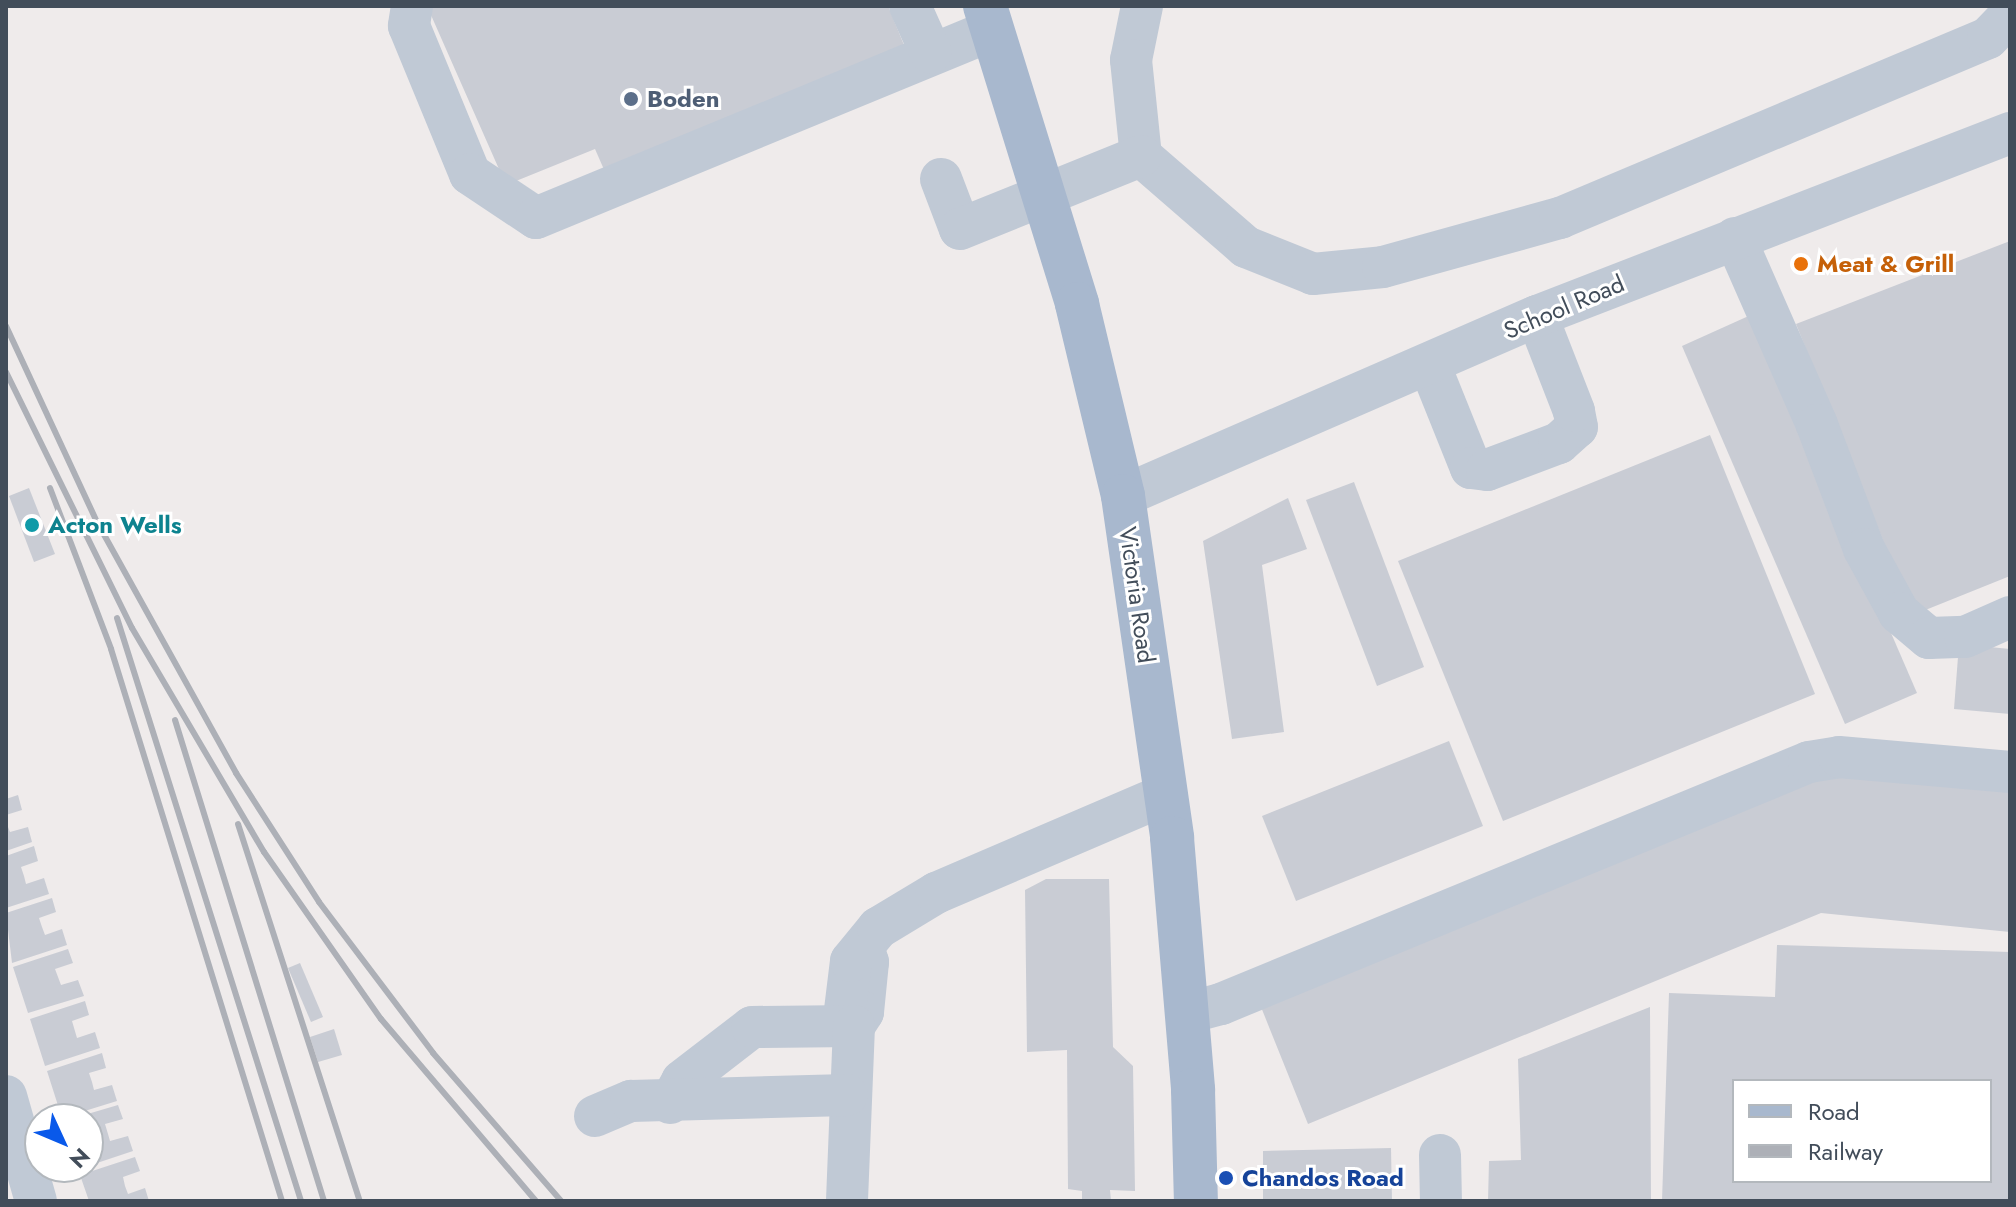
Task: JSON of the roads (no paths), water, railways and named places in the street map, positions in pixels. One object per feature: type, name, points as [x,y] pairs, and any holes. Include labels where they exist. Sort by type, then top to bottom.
[{"type":"main road","name":"Victoria Road","points":[[988,18],[1046,196],[1123,496],[1165,795],[1187,1013],[1196,1201]]},
{"type":"street","points":[[412,6],[409,26],[470,174],[536,218],[931,53],[988,18]]},
{"type":"street","points":[[910,6],[931,53]]},
{"type":"street","points":[[1142,6],[1131,60],[1141,156],[1246,247],[1313,274],[1383,267],[1560,218],[1988,38],[2010,15]]},
{"type":"street","name":"School Road","points":[[1123,496],[1430,366],[1537,316],[2010,133]]},
{"type":"street","points":[[941,179],[960,229],[1141,156]]},
{"type":"street","points":[[1735,238],[1817,425],[1864,549],[1899,613],[1929,638],[1965,637],[2010,617]]},
{"type":"street","points":[[1430,366],[1471,468],[1487,470],[1559,443],[1577,427],[1537,316]]},
{"type":"street","points":[[1187,1013],[1221,1004],[1809,762],[1839,757],[2010,772]]},
{"type":"street","points":[[847,1201],[847,1095],[854,1026],[863,1012],[868,962],[864,950],[878,928],[936,893],[1165,795]]},
{"type":"street","points":[[670,1103],[682,1081],[752,1027],[854,1026]]},
{"type":"street","points":[[595,1116],[631,1101],[670,1103],[847,1095]]},
{"type":"street","points":[[6,1096],[36,1201]]},
{"type":"street","points":[[1440,1155],[1441,1201]]},
{"type":"railway","points":[[6,326],[97,522],[236,773],[319,902],[433,1053],[561,1201]]},
{"type":"railway","points":[[6,372],[132,628],[264,852],[381,1019],[536,1201]]},
{"type":"railway","points":[[50,488],[111,649],[282,1201]]},
{"type":"railway","points":[[117,618],[301,1201]]},
{"type":"railway","points":[[175,720],[324,1201]]},
{"type":"railway","points":[[238,824],[360,1201]]},
{"type":"place","name":"Boden","points":[[631,99]]},
{"type":"place","name":"Meat & Grill","points":[[1801,264]]},
{"type":"place","name":"Acton Wells","points":[[32,525]]},
{"type":"place","name":"Chandos Road","points":[[1226,1178]]}]
